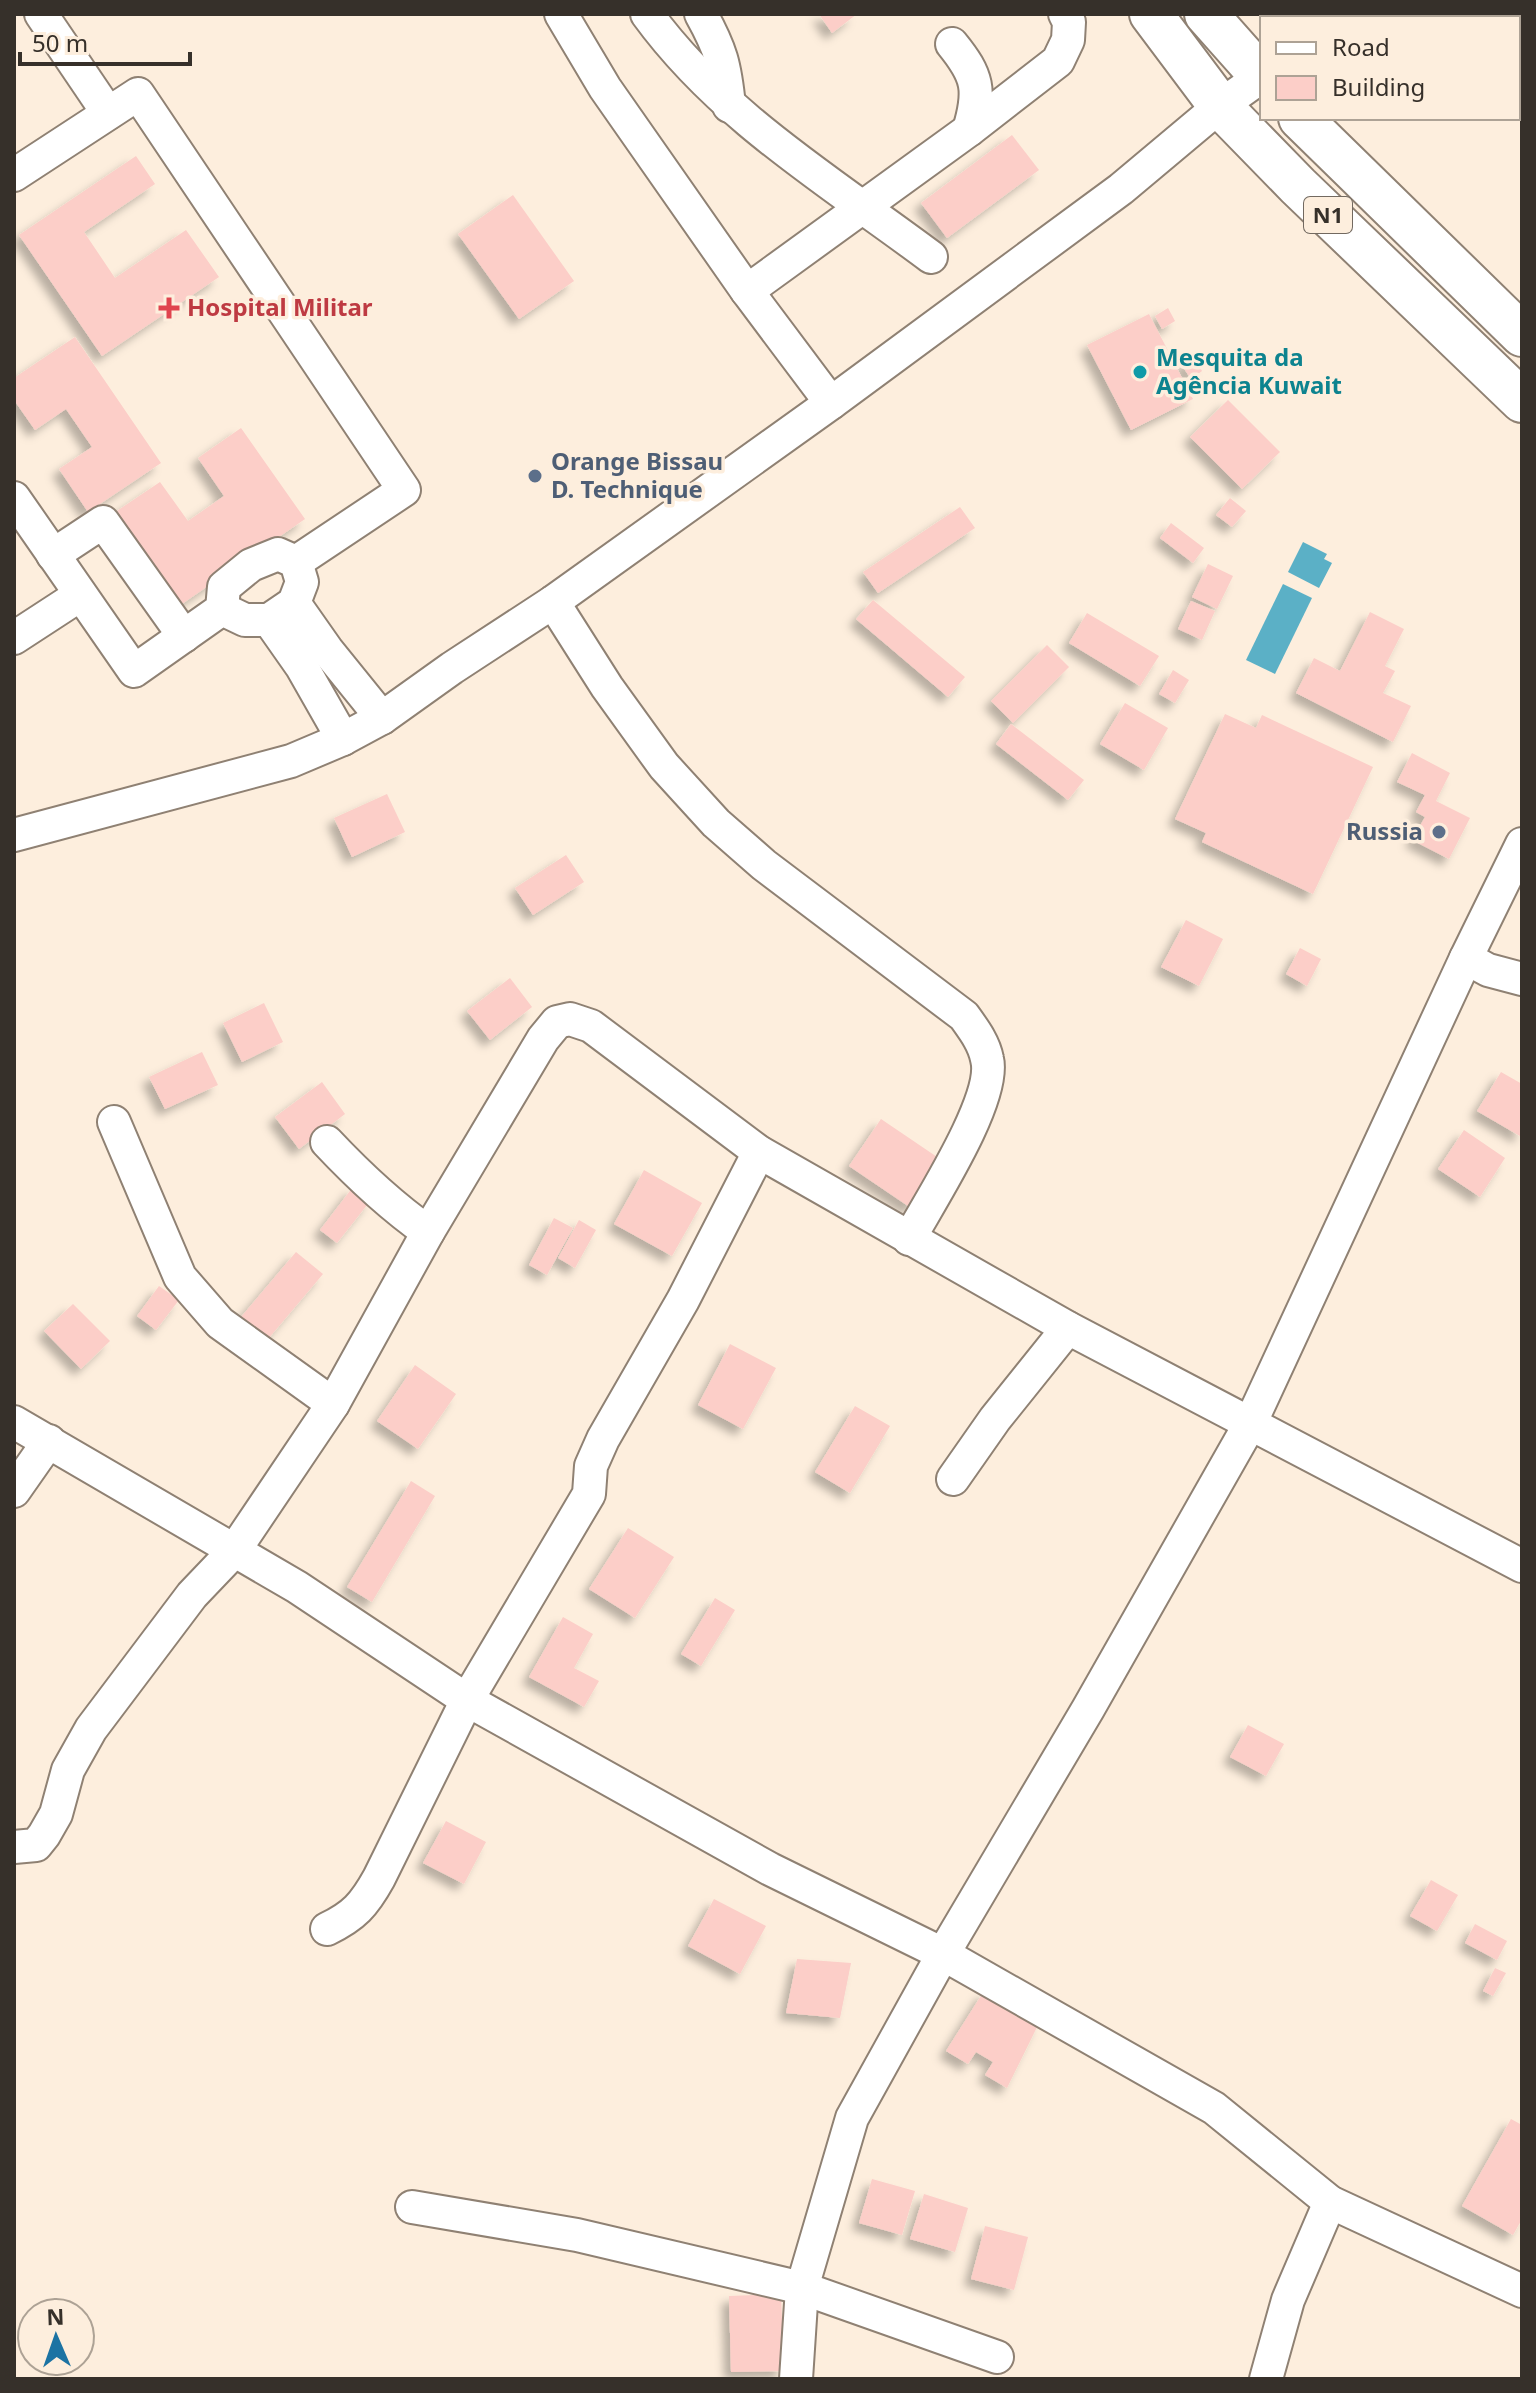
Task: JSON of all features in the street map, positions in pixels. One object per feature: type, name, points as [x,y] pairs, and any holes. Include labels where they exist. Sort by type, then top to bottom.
[{"type":"main road","name":"N1","points":[[1151,14],[1220,106],[1298,186],[1522,401]]},
{"type":"main road","points":[[1206,14],[1260,74]]},
{"type":"main road","name":"N1","points":[[1302,120],[1522,335]]},
{"type":"street","points":[[41,14],[108,113]]},
{"type":"street","points":[[561,14],[605,88],[747,291],[831,403]]},
{"type":"street","points":[[647,14],[667,42],[729,106],[790,156],[931,257]]},
{"type":"street","points":[[701,14],[718,45],[725,68],[729,106]]},
{"type":"street","points":[[747,291],[969,130],[1058,61],[1068,40],[1069,22],[1065,14]]},
{"type":"street","points":[[952,44],[966,61],[975,81],[977,105],[969,130]]},
{"type":"street","points":[[14,834],[291,761],[382,718],[553,602],[831,403],[1121,189],[1220,106],[1260,77]]},
{"type":"street","points":[[14,175],[138,94],[404,490],[296,562]]},
{"type":"street","points":[[14,498],[134,671],[222,609],[224,587],[251,565],[278,554],[296,562],[302,582],[282,612],[245,620],[222,609]]},
{"type":"street","points":[[53,555],[103,522],[184,636]]},
{"type":"street","points":[[14,638],[80,595]]},
{"type":"street","points":[[553,602],[607,687],[664,766],[716,823],[764,865],[964,1016],[980,1039],[988,1062],[985,1091],[976,1117],[909,1239]]},
{"type":"street","points":[[282,612],[327,650],[382,718]]},
{"type":"street","points":[[282,612],[302,667],[343,739]]},
{"type":"street","points":[[796,2379],[802,2288],[852,2118],[943,1954],[1088,1709],[1250,1424],[1522,844]]},
{"type":"street","points":[[1466,958],[1488,970],[1522,979]]},
{"type":"street","points":[[14,1847],[36,1845],[44,1835],[56,1814],[68,1770],[91,1729],[192,1595],[234,1551],[333,1404],[428,1232],[543,1039],[557,1022],[570,1019],[591,1026],[759,1152],[909,1239],[1068,1328],[1522,1566]]},
{"type":"street","points":[[114,1122],[180,1277],[220,1323],[333,1404]]},
{"type":"street","points":[[327,1142],[396,1209],[428,1232]]},
{"type":"street","points":[[327,1929],[348,1919],[365,1902],[467,1700],[589,1494],[591,1466],[603,1439],[683,1300],[759,1152]]},
{"type":"street","points":[[953,1479],[995,1419],[1068,1328]]},
{"type":"street","points":[[14,1422],[297,1587],[467,1700],[770,1869],[943,1954],[1214,2108],[1330,2202],[1522,2291]]},
{"type":"street","points":[[14,1491],[49,1441]]},
{"type":"street","points":[[1266,2379],[1288,2300],[1330,2202]]},
{"type":"street","points":[[412,2207],[577,2235],[802,2288],[997,2357]]},
{"type":"water","points":[[1303,542],[1327,554],[1324,559],[1332,563],[1319,588],[1288,572]]},
{"type":"water","points":[[1283,584],[1312,598],[1275,674],[1246,660]]},
{"type":"building","points":[[819,14],[857,14],[832,33]]},
{"type":"building","points":[[1480,14],[1482,16],[1408,16]]},
{"type":"building","points":[[1012,135],[1039,170],[947,238],[921,203]]},
{"type":"building","points":[[136,156],[155,184],[84,232],[115,278],[186,230],[219,277],[102,356],[19,235]]},
{"type":"building","points":[[513,195],[574,281],[519,319],[458,234]]},
{"type":"building","points":[[1168,308],[1175,321],[1162,329],[1155,316]]},
{"type":"building","name":"Mesquita da Agência Kuwait","points":[[1149,314],[1193,399],[1131,430],[1087,345]]},
{"type":"building","points":[[75,337],[161,463],[88,512],[59,469],[92,447],[66,409],[35,430],[14,400],[14,378]]},
{"type":"building","points":[[1194,356],[1202,371],[1191,379],[1181,364]]},
{"type":"building","points":[[1228,400],[1280,452],[1242,489],[1190,437]]},
{"type":"building","points":[[241,428],[305,519],[179,606],[114,513],[160,482],[188,521],[224,496],[198,458]]},
{"type":"building","points":[[1230,498],[1246,511],[1232,527],[1216,515]]},
{"type":"building","points":[[960,507],[975,528],[878,593],[863,572]]},
{"type":"building","points":[[1171,523],[1204,548],[1193,563],[1160,538]]},
{"type":"building","points":[[1208,564],[1233,576],[1217,609],[1192,597]]},
{"type":"building","points":[[873,600],[965,677],[948,697],[856,619]]},
{"type":"building","points":[[1191,601],[1215,611],[1202,640],[1178,629]]},
{"type":"building","points":[[1370,612],[1404,629],[1385,666],[1395,671],[1383,693],[1411,706],[1393,742],[1296,693],[1314,658],[1340,671]]},
{"type":"building","points":[[1087,613],[1159,656],[1140,686],[1069,643]]},
{"type":"building","points":[[1047,645],[1069,667],[1013,723],[991,701]]},
{"type":"building","points":[[1173,670],[1189,680],[1175,703],[1159,694]]},
{"type":"building","points":[[1125,703],[1168,728],[1144,770],[1100,744]]},
{"type":"building","points":[[1225,714],[1256,728],[1262,715],[1373,767],[1313,894],[1202,842],[1206,833],[1175,819]]},
{"type":"building","points":[[1011,724],[1084,780],[1068,800],[996,744]]},
{"type":"building","points":[[1412,753],[1450,773],[1436,801],[1470,818],[1449,859],[1412,840],[1425,817],[1416,812],[1425,795],[1397,782]]},
{"type":"building","points":[[387,794],[405,832],[352,857],[334,818]]},
{"type":"building","points":[[566,855],[584,882],[533,915],[515,888]]},
{"type":"building","points":[[1186,920],[1223,939],[1199,986],[1161,967]]},
{"type":"building","points":[[1300,948],[1321,959],[1307,986],[1286,974]]},
{"type":"building","points":[[510,978],[532,1007],[490,1040],[467,1011]]},
{"type":"building","points":[[264,1003],[283,1042],[242,1062],[223,1023]]},
{"type":"building","points":[[202,1052],[218,1085],[165,1109],[149,1077]]},
{"type":"building","points":[[1501,1072],[1522,1084],[1520,1136],[1477,1111]]},
{"type":"building","points":[[322,1082],[345,1114],[299,1149],[275,1117]]},
{"type":"building","points":[[881,1119],[943,1161],[911,1208],[849,1166]]},
{"type":"building","points":[[1464,1130],[1505,1158],[1480,1197],[1438,1169]]},
{"type":"building","points":[[644,1170],[702,1203],[672,1256],[614,1224]]},
{"type":"building","points":[[353,1187],[371,1200],[337,1243],[320,1230]]},
{"type":"building","points":[[554,1218],[573,1228],[547,1275],[529,1265]]},
{"type":"building","points":[[579,1220],[596,1230],[575,1268],[558,1258]]},
{"type":"building","points":[[296,1252],[323,1274],[268,1339],[241,1317]]},
{"type":"building","points":[[159,1286],[179,1300],[156,1330],[137,1316]]},
{"type":"building","points":[[73,1304],[110,1341],[81,1369],[44,1331]]},
{"type":"building","points":[[730,1344],[776,1368],[743,1429],[698,1405]]},
{"type":"building","points":[[415,1365],[456,1394],[418,1449],[377,1421]]},
{"type":"building","points":[[855,1406],[890,1426],[850,1493],[815,1472]]},
{"type":"building","points":[[411,1481],[435,1496],[372,1602],[347,1587]]},
{"type":"building","points":[[628,1528],[674,1557],[635,1618],[589,1589]]},
{"type":"building","points":[[715,1598],[735,1610],[701,1666],[681,1654]]},
{"type":"building","points":[[563,1617],[593,1634],[574,1668],[599,1681],[584,1707],[529,1677]]},
{"type":"building","points":[[1248,1725],[1284,1744],[1266,1776],[1230,1757]]},
{"type":"building","points":[[446,1821],[486,1842],[464,1884],[423,1863]]},
{"type":"building","points":[[1431,1880],[1458,1895],[1437,1931],[1410,1916]]},
{"type":"building","points":[[714,1899],[766,1926],[740,1974],[688,1946]]},
{"type":"building","points":[[1475,1924],[1507,1941],[1497,1960],[1465,1943]]},
{"type":"building","points":[[797,1959],[851,1963],[840,2018],[786,2013]]},
{"type":"building","points":[[1495,1968],[1506,1973],[1493,1996],[1483,1991]]},
{"type":"building","points":[[984,1991],[1039,2023],[1007,2088],[985,2075],[993,2062],[976,2052],[968,2064],[946,2051]]},
{"type":"building","points":[[1511,2119],[1522,2125],[1522,2219],[1513,2235],[1462,2206]]},
{"type":"building","points":[[872,2179],[915,2191],[902,2235],[859,2223]]},
{"type":"building","points":[[924,2194],[968,2208],[955,2252],[910,2239]]},
{"type":"building","points":[[985,2226],[1028,2237],[1014,2290],[971,2279]]},
{"type":"building","points":[[781,2294],[784,2371],[731,2372],[729,2296]]},
{"type":"place","name":"Hospital Militar","points":[[169,308]]},
{"type":"place","name":"Mesquita da Agência Kuwait","points":[[1140,372]]},
{"type":"place","name":"Orange Bissau D. Technique","points":[[535,476]]},
{"type":"place","name":"Russia","points":[[1439,832]]}]
